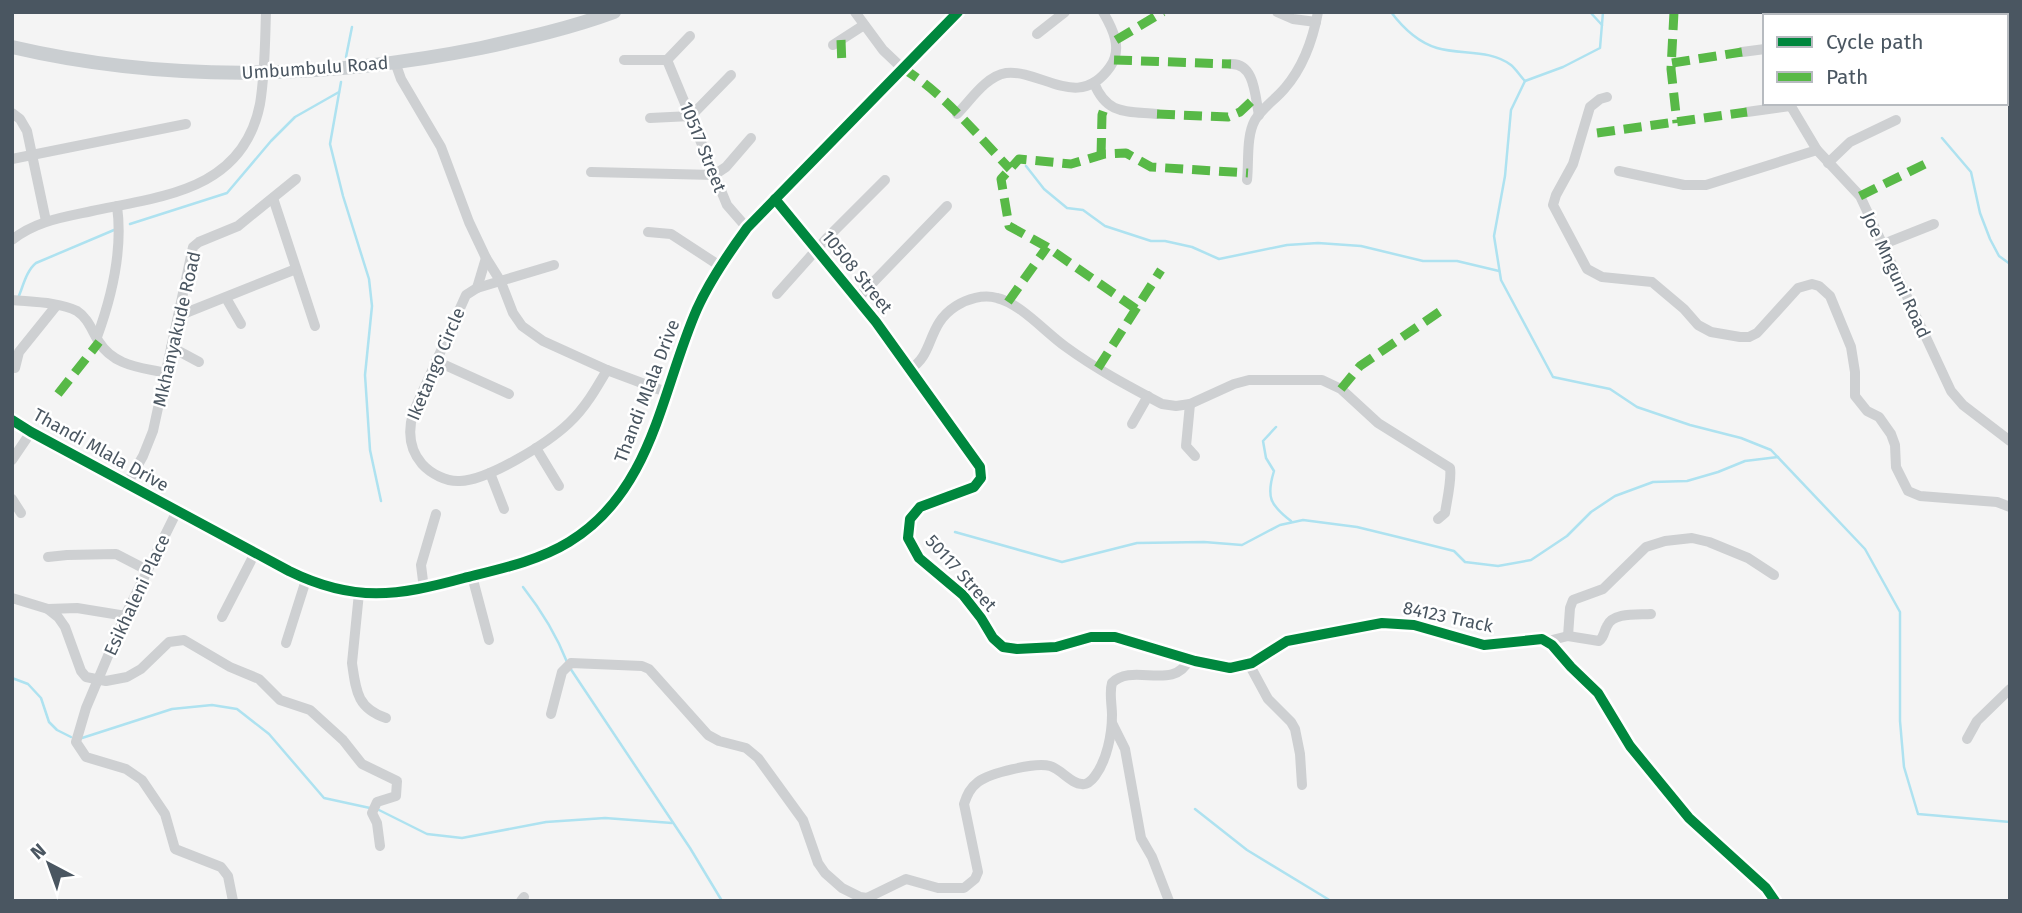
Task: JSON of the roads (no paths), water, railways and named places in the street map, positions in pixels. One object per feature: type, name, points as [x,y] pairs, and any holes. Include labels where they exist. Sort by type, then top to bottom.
[{"type":"main road","name":"Umbumbulu Road","points":[[12,47],[105,64],[212,74],[263,74],[395,62],[505,43],[614,12]]},
{"type":"street","points":[[12,240],[46,221],[196,186],[226,167],[244,145],[257,117],[263,74],[266,12]]},
{"type":"street","points":[[855,12],[863,25],[902,68]]},
{"type":"street","name":"Thandi Mlala Drive","points":[[12,420],[306,580],[334,589],[386,594],[424,589],[550,552],[597,522],[617,501],[636,472],[697,308],[720,266],[747,228],[958,12]]},
{"type":"street","points":[[1037,34],[1065,12]]},
{"type":"street","points":[[957,114],[984,86],[1004,74],[1017,74],[1063,86],[1084,87],[1094,83],[1110,67],[1116,53],[1114,32],[1103,12]]},
{"type":"street","points":[[1247,180],[1251,134],[1258,115],[1292,80],[1308,47],[1317,17],[1293,19],[1276,12]]},
{"type":"street","points":[[834,45],[863,25]]},
{"type":"street","points":[[624,60],[667,60],[690,36]]},
{"type":"street","points":[[1742,52],[1763,49]]},
{"type":"street","name":"10517 Street","points":[[667,60],[727,205],[747,228]]},
{"type":"street","points":[[395,62],[401,79],[445,156],[469,222],[501,282],[513,313],[528,332],[607,370],[666,392]]},
{"type":"street","points":[[1231,64],[1242,65],[1248,71],[1258,115]]},
{"type":"street","points":[[650,118],[691,116],[731,75]]},
{"type":"street","points":[[1094,83],[1102,100],[1112,108],[1157,114]]},
{"type":"street","points":[[1607,97],[1590,107],[1573,164],[1553,205],[1587,269],[1602,277],[1652,282],[1684,309],[1698,325],[1711,332],[1740,337],[1749,337],[1762,330],[1798,288],[1812,284],[1819,286],[1830,296],[1851,347],[1855,396],[1867,411],[1879,417],[1891,434],[1895,445],[1896,467],[1908,491],[1920,496],[1997,502],[2010,507]]},
{"type":"street","points":[[1747,112],[1784,105]]},
{"type":"street","name":"Joe Mnguni Road","points":[[1790,105],[1817,150],[1860,196],[1951,391],[1963,405],[2010,441]]},
{"type":"street","points":[[12,113],[24,124],[46,221]]},
{"type":"street","points":[[1828,163],[1850,142],[1896,120]]},
{"type":"street","points":[[12,159],[186,124]]},
{"type":"street","points":[[591,172],[714,175],[726,167],[751,138]]},
{"type":"street","points":[[1619,171],[1684,185],[1706,185],[1817,150]]},
{"type":"street","name":"Mkhanyakude Road","points":[[127,484],[153,431],[195,245],[239,226],[296,179]]},
{"type":"street","points":[[777,294],[885,180]]},
{"type":"street","points":[[273,198],[315,326]]},
{"type":"street","name":"10508 Street","points":[[775,199],[858,298],[910,369]]},
{"type":"street","points":[[97,337],[120,244],[117,206]]},
{"type":"street","points":[[858,298],[947,206]]},
{"type":"street","points":[[1881,245],[1934,225]]},
{"type":"street","points":[[648,232],[671,234],[720,266]]},
{"type":"street","points":[[477,288],[486,258]]},
{"type":"street","name":"Iketango Circle","points":[[554,265],[477,288],[466,295],[410,422],[410,438],[416,455],[425,467],[451,480],[469,480],[490,473],[536,448],[577,415],[607,370]]},
{"type":"street","points":[[178,316],[296,269]]},
{"type":"street","points":[[910,369],[920,361],[935,326],[947,312],[966,301],[989,296],[1008,302],[1065,347],[1170,406],[1190,404],[1249,380],[1314,379],[1329,382],[1349,395],[1378,423],[1450,468],[1446,513],[1438,519]]},
{"type":"street","points":[[226,298],[241,324]]},
{"type":"street","points":[[12,300],[56,306],[79,313],[105,350],[117,360],[165,373]]},
{"type":"street","points":[[15,368],[19,352],[56,306]]},
{"type":"street","points":[[171,347],[199,362]]},
{"type":"street","points":[[436,361],[509,394]]},
{"type":"street","name":"50117 Street","points":[[910,369],[978,462],[981,478],[974,487],[925,503],[914,513],[909,524],[908,538],[919,558],[963,595],[993,638],[1003,647],[1017,649],[1064,646],[1091,636],[1115,637],[1189,659]]},
{"type":"street","points":[[1132,424],[1148,396]]},
{"type":"street","points":[[1190,404],[1186,446],[1195,456]]},
{"type":"street","points":[[12,460],[31,432]]},
{"type":"street","points":[[536,448],[559,486]]},
{"type":"street","points":[[490,473],[504,509]]},
{"type":"street","points":[[12,499],[21,513]]},
{"type":"street","name":"Esikhaleni Place","points":[[177,511],[125,616],[76,734],[78,746],[90,759],[126,769],[137,775],[165,814],[175,849],[182,854],[222,867],[228,876],[233,901]]},
{"type":"street","points":[[424,589],[421,565],[436,514]]},
{"type":"street","points":[[1568,636],[1573,600],[1603,589],[1653,543],[1692,538],[1709,542],[1748,558],[1774,575]]},
{"type":"street","points":[[222,617],[255,553]]},
{"type":"street","points":[[48,558],[116,554],[147,570]]},
{"type":"street","points":[[472,576],[489,640]]},
{"type":"street","points":[[286,643],[306,580]]},
{"type":"street","points":[[359,593],[353,673],[363,706],[386,718]]},
{"type":"street","points":[[12,598],[48,609],[77,608],[125,616]]},
{"type":"street","points":[[48,609],[62,622],[83,675],[90,679],[112,681],[135,674],[164,646],[180,639],[190,642],[230,667],[253,675],[280,700],[314,713],[343,740],[362,764],[397,781],[396,796],[377,802],[372,813],[377,823],[380,846]]},
{"type":"street","name":"84123 Track","points":[[1249,664],[1286,641],[1382,623],[1415,625],[1484,645],[1537,639],[1548,641],[1568,636],[1599,641],[1614,618],[1651,614]]},
{"type":"street","points":[[1548,641],[1598,693],[1630,746],[1689,818],[1766,888],[1775,901]]},
{"type":"street","points":[[551,714],[562,672],[571,663],[642,666],[649,669],[708,734],[719,741],[746,748],[758,758],[803,820],[814,855],[825,873],[842,888],[864,898],[906,879],[939,888],[964,888],[975,879],[978,872],[964,804],[971,789],[983,779],[995,775],[1044,765],[1058,769],[1077,783],[1086,783],[1095,776],[1104,758],[1112,723],[1110,687],[1115,679],[1176,674],[1186,667],[1189,659],[1230,668],[1249,664],[1268,699],[1295,729],[1302,785]]},
{"type":"street","points":[[1967,739],[1977,721],[2010,689]]},
{"type":"street","points":[[1112,723],[1125,749],[1141,838],[1152,857],[1162,889],[1169,901]]},
{"type":"waterway","points":[[1391,12],[1406,29],[1423,42],[1437,48],[1503,60],[1525,81]]},
{"type":"waterway","points":[[1590,12],[1602,25]]},
{"type":"waterway","points":[[1603,12],[1600,48],[1563,67],[1525,81],[1511,110],[1505,176],[1494,236],[1501,280],[1553,377],[1610,389],[1637,407],[1690,425],[1741,438],[1771,450],[1865,549],[1900,612],[1900,721],[1904,767],[1918,814],[2010,822]]},
{"type":"waterway","points":[[346,57],[352,27]]},
{"type":"waterway","points":[[341,82],[330,144],[369,279],[372,306],[365,375],[370,450],[381,501]]},
{"type":"waterway","points":[[130,224],[227,193],[295,117],[339,92]]},
{"type":"waterway","points":[[1942,138],[1971,172],[1980,213],[1990,239],[1999,256],[2010,264]]},
{"type":"waterway","points":[[1026,166],[1044,189],[1067,208],[1083,210],[1105,226],[1151,241],[1192,247],[1219,259],[1287,245],[1318,243],[1361,246],[1423,261],[1457,261],[1499,271]]},
{"type":"waterway","points":[[18,298],[27,275],[36,263],[114,230]]},
{"type":"waterway","points":[[1276,427],[1263,441],[1266,458],[1274,471],[1270,494],[1274,505],[1291,521]]},
{"type":"waterway","points":[[955,532],[1062,562],[1137,543],[1204,542],[1242,545],[1280,525],[1303,520],[1357,527],[1454,551],[1465,562],[1498,566],[1531,560],[1567,536],[1591,512],[1615,496],[1653,482],[1687,481],[1745,461],[1778,457]]},
{"type":"waterway","points":[[523,587],[548,623],[567,662]]},
{"type":"waterway","points":[[570,668],[690,848],[722,901]]},
{"type":"waterway","points":[[12,678],[28,684],[41,698],[49,722],[57,730],[71,737]]},
{"type":"waterway","points":[[82,738],[172,709],[212,705],[237,709],[269,734],[324,798],[370,808]]},
{"type":"waterway","points":[[1195,809],[1247,850],[1331,901]]},
{"type":"waterway","points":[[379,810],[427,834],[462,838],[546,822],[605,818],[672,823]]}]
